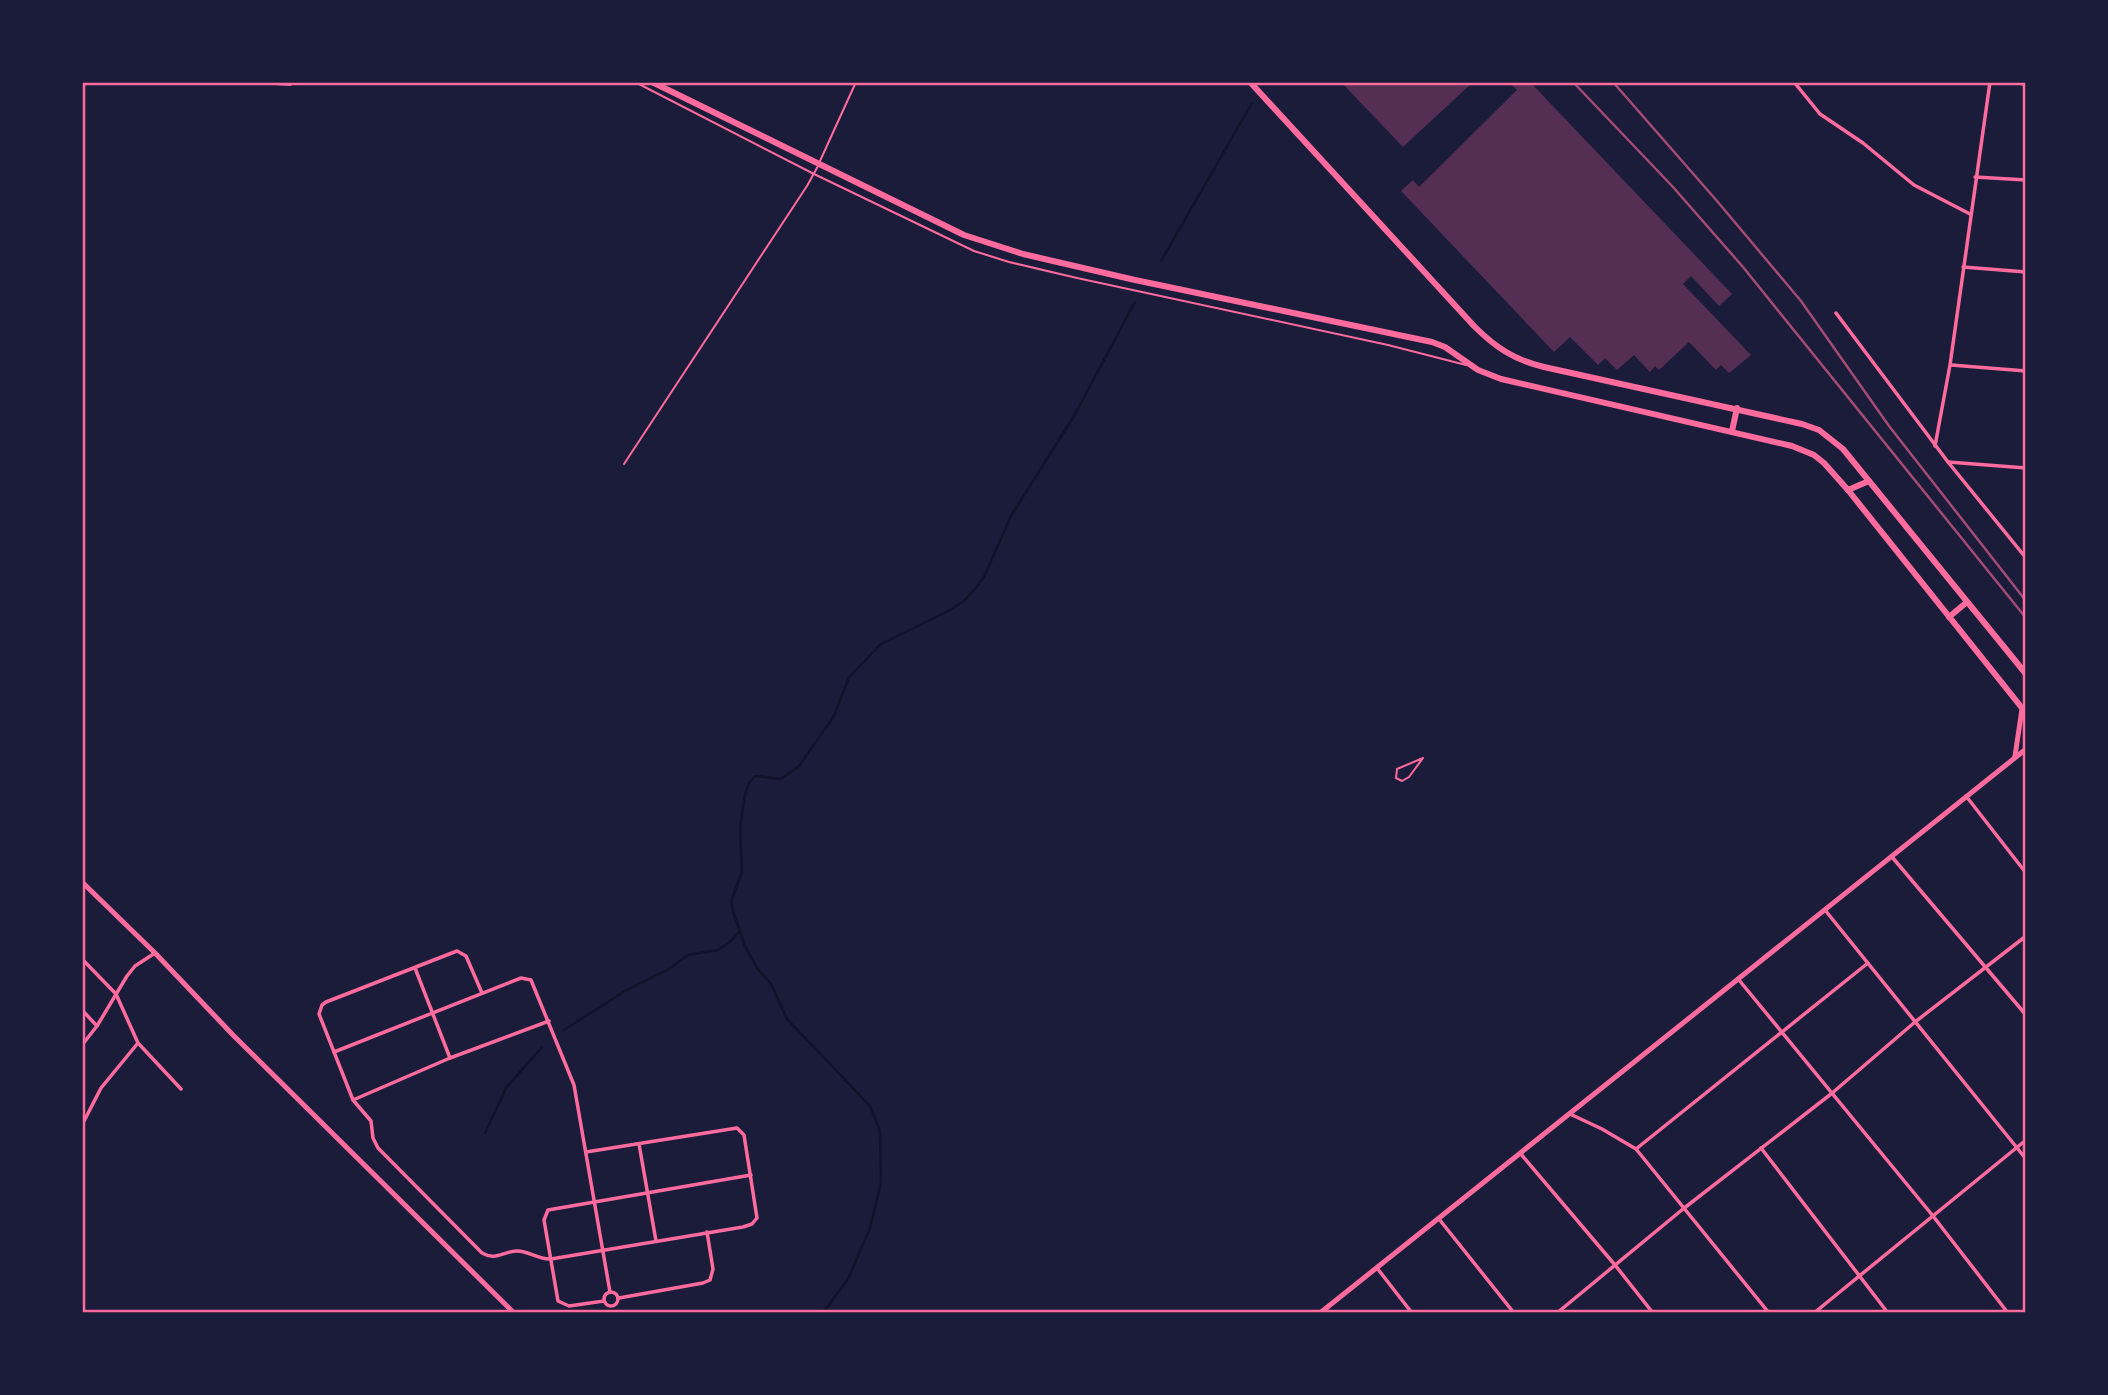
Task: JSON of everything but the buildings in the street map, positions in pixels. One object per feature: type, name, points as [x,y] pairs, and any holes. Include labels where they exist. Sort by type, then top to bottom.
[{"type":"main road","points":[[652,82],[964,235],[997,247],[1135,280],[1432,342],[1493,376],[1804,450],[1824,463],[1848,490],[2024,711],[2015,757]]},
{"type":"main road","points":[[1250,82],[1474,326],[1504,353],[1544,367],[1737,408],[1819,430],[1843,449],[2026,674]]},
{"type":"main road","points":[[1732,431],[1737,408]]},
{"type":"main road","points":[[1848,490],[1869,481]]},
{"type":"main road","points":[[1949,617],[1968,602]]},
{"type":"main road","points":[[1320,1313],[2026,749]]},
{"type":"main road","points":[[82,882],[514,1313]]},
{"type":"street","points":[[1794,82],[1820,114],[1863,143],[1914,185],[1970,214]]},
{"type":"street","points":[[1935,446],[1951,365],[1990,82]]},
{"type":"street","points":[[2007,82],[2026,84]]},
{"type":"street","points":[[1975,177],[2026,180]]},
{"type":"street","points":[[1963,267],[2026,272]]},
{"type":"street","points":[[1836,313],[1935,446],[2026,558]]},
{"type":"street","points":[[1951,365],[2026,371]]},
{"type":"street","points":[[1948,462],[2026,468]]},
{"type":"street","points":[[1966,796],[2026,873]]},
{"type":"street","points":[[1892,857],[2026,1014]]},
{"type":"street","points":[[1825,910],[2026,1159]]},
{"type":"street","points":[[1557,1313],[1683,1209],[1831,1094],[1915,1021],[2026,936]]},
{"type":"street","points":[[482,993],[466,956],[461,952],[452,952],[322,1005],[319,1016],[353,1100],[371,1121],[374,1142],[384,1156],[482,1253],[496,1257],[517,1251],[541,1259],[551,1259],[749,1225],[757,1216],[744,1135],[737,1128],[586,1152]]},
{"type":"street","points":[[82,1045],[135,966],[155,953]]},
{"type":"street","points":[[82,959],[116,994],[138,1044],[181,1089]]},
{"type":"street","points":[[1636,1149],[1868,963]]},
{"type":"street","points":[[415,968],[450,1058]]},
{"type":"street","points":[[334,1052],[522,978],[529,979],[534,984],[574,1086],[610,1292]]},
{"type":"street","points":[[1739,980],[1933,1216],[2008,1313]]},
{"type":"street","points":[[82,1010],[97,1026]]},
{"type":"street","points":[[353,1100],[450,1058],[549,1021]]},
{"type":"street","points":[[82,1125],[101,1088],[138,1044]]},
{"type":"street","points":[[1570,1114],[1636,1149],[1769,1313]]},
{"type":"street","points":[[1814,1313],[2026,1140]]},
{"type":"street","points":[[639,1144],[656,1241]]},
{"type":"street","points":[[1761,1148],[1888,1313]]},
{"type":"street","points":[[1520,1153],[1653,1313]]},
{"type":"street","points":[[604,1301],[569,1306],[561,1304],[557,1295],[544,1220],[548,1210],[751,1175]]},
{"type":"street","points":[[1439,1218],[1514,1313]]},
{"type":"street","points":[[619,1298],[710,1280],[713,1269],[707,1232]]},
{"type":"street","points":[[1377,1268],[1412,1313]]},
{"type":"street","points":[[604,1301],[610,1292],[615,1292],[619,1298]]},
{"type":"street","points":[[616,1305],[619,1298]]},
{"type":"street","points":[[604,1301],[609,1306],[609,1313]]},
{"type":"street","points":[[609,1306],[616,1305]]},
{"type":"street","points":[[616,1305],[620,1309]]},
{"type":"lane","points":[[276,82],[275,84],[283,85],[296,82]]},
{"type":"lane","points":[[635,82],[960,245],[1009,262],[1388,345],[1471,366]]},
{"type":"lane","points":[[624,464],[814,174],[856,82]]},
{"type":"lane","points":[[1423,758],[1407,779],[1402,781],[1396,778],[1396,769],[1423,758]]},
{"type":"waterway","points":[[1161,261],[1252,103]]},
{"type":"waterway","points":[[823,1313],[848,1279],[870,1228],[881,1183],[880,1131],[870,1106],[787,1019],[771,984],[757,968],[745,946],[731,902],[742,871],[740,828],[745,795],[755,776],[781,779],[799,766],[834,716],[849,677],[881,644],[948,611],[964,601],[974,590],[984,577],[1011,516],[1074,416],[1135,302]]},
{"type":"waterway","points":[[564,1030],[625,991],[669,969],[688,955],[718,950],[739,932]]},
{"type":"waterway","points":[[485,1133],[506,1088],[542,1047]]},
{"type":"railway","points":[[1573,82],[1673,187],[1743,267],[2026,618]]},
{"type":"railway","points":[[1613,82],[1801,301],[1889,426],[2026,601]]}]
